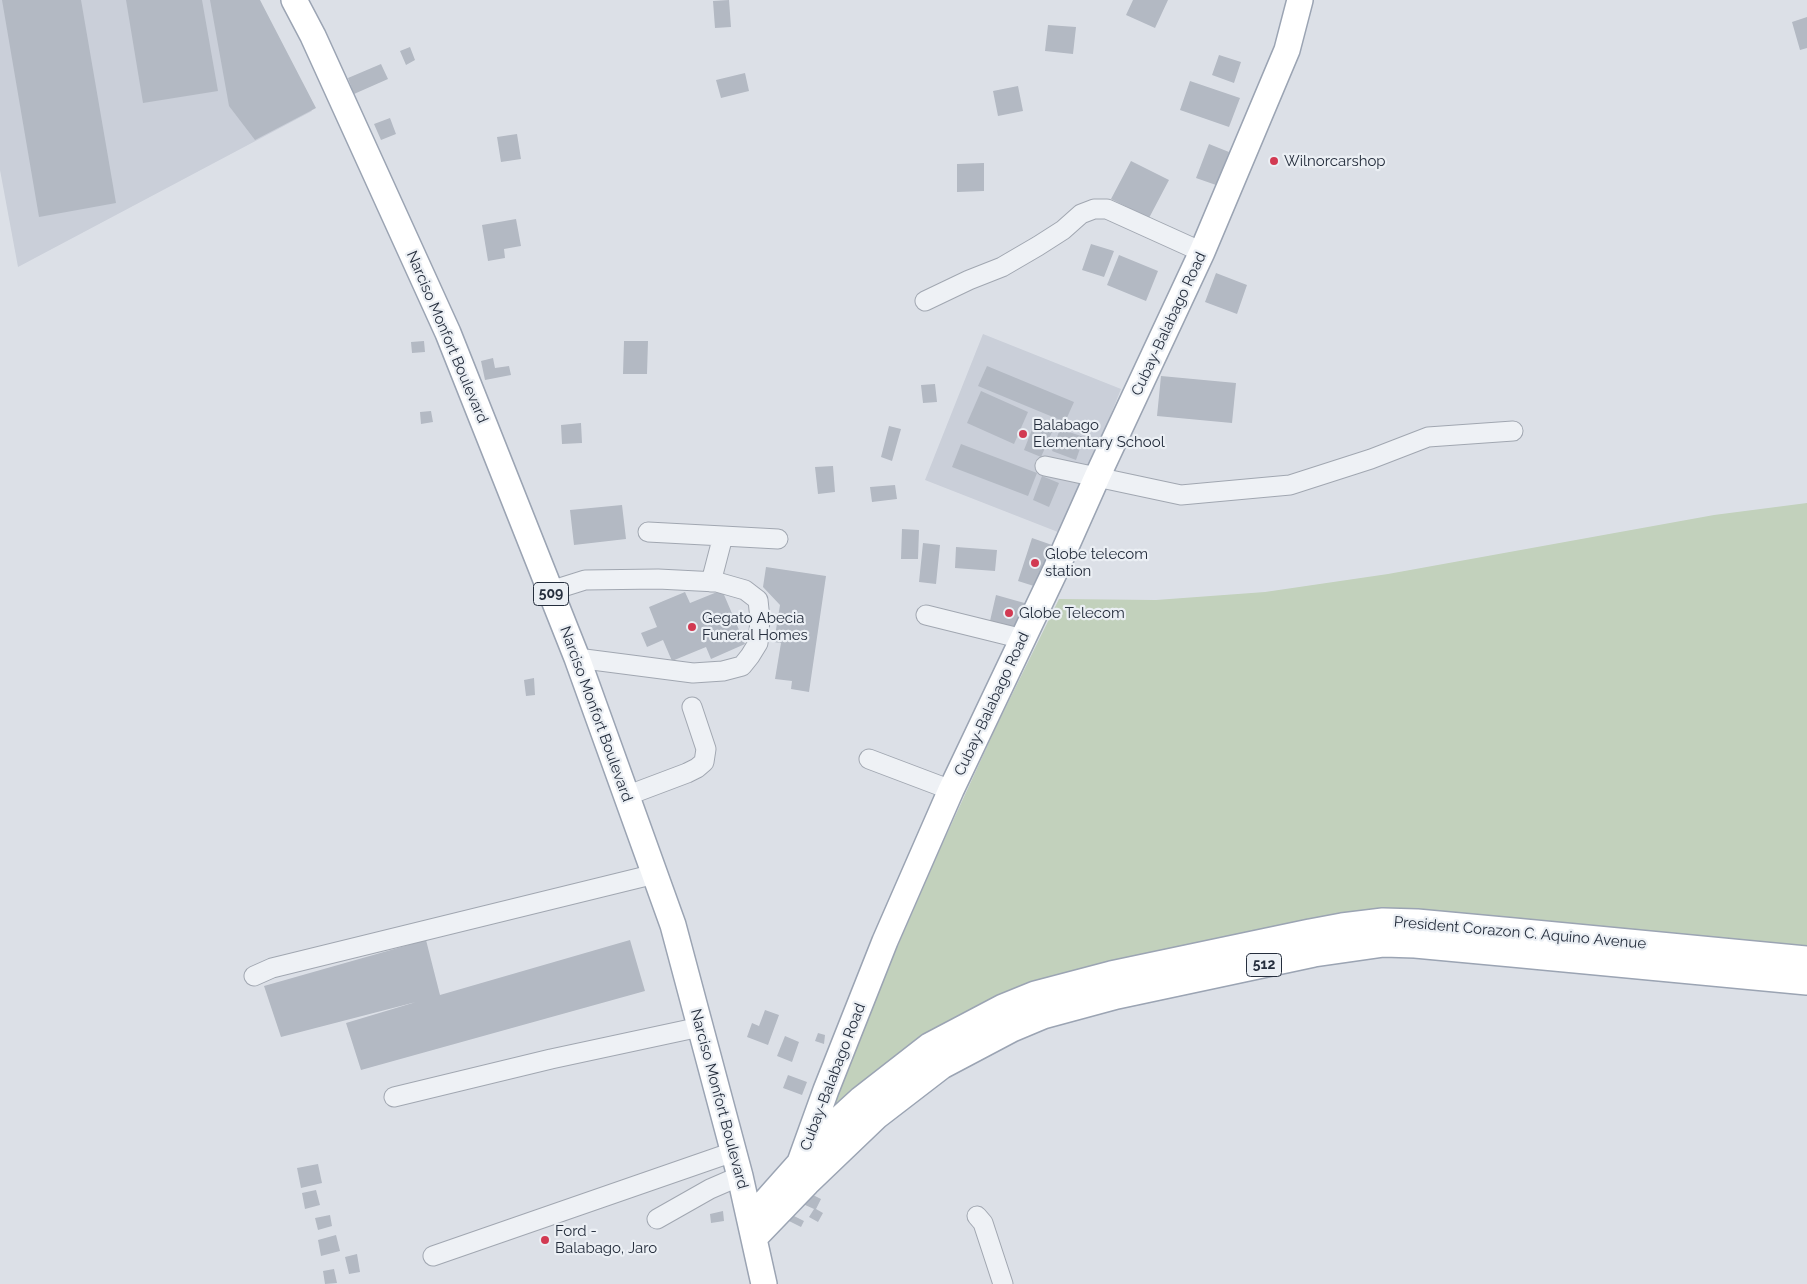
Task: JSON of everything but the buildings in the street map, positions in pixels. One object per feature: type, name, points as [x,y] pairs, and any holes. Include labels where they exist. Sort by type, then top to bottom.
[{"type":"main road","name":"Narciso Monfort Boulevard","points":[[294,0],[313,36],[448,333],[577,658],[673,925],[740,1176],[754,1237],[758,1281]]},
{"type":"main road","name":"Cubay-Balabago Road","points":[[799,1165],[826,1090],[885,941],[951,790],[1202,252],[1287,50],[1300,0]]},
{"type":"main road","name":"President Corazon C. Aquino Avenue","points":[[748,1211],[759,1207],[765,1202],[861,1098],[929,1046],[1003,1007],[1036,994],[1111,974],[1197,955],[1342,926],[1383,921],[1417,922],[1505,930],[1757,966],[1807,982]]},
{"type":"main road","name":"President Corazon C. Aquino Avenue","points":[[754,1237],[877,1116],[942,1066],[997,1036],[1043,1016],[1117,996],[1314,954],[1384,944],[1503,953],[1757,966],[1807,959]]},
{"type":"street","points":[[925,301],[1002,267],[1062,230],[1081,214],[1094,209],[1107,209],[1202,252]]},
{"type":"street","points":[[1045,466],[1181,495],[1290,485],[1371,459],[1428,437],[1513,431]]},
{"type":"street","points":[[648,532],[778,539]]},
{"type":"street","points":[[711,582],[723,536]]},
{"type":"street","points":[[550,591],[585,580],[658,579],[711,582],[745,590],[758,600],[760,619],[758,642],[742,666],[723,671],[692,673],[577,658]]},
{"type":"street","points":[[926,615],[1023,639]]},
{"type":"street","points":[[626,796],[687,774],[704,762],[706,749],[692,707]]},
{"type":"street","points":[[869,759],[951,790]]},
{"type":"street","points":[[254,976],[272,968],[655,874]]},
{"type":"street","points":[[394,1098],[551,1059],[700,1027]]},
{"type":"street","points":[[433,1256],[733,1152]]},
{"type":"street","points":[[656,1219],[710,1189],[740,1176]]},
{"type":"street","points":[[977,1216],[983,1224],[1004,1284]]},
{"type":"shaded area","points":[[0,0],[258,0],[312,111],[18,267],[0,170]]},
{"type":"shaded area","name":"Balabago Elementary School","points":[[983,334],[1121,389],[1063,534],[925,480]]},
{"type":"green space","points":[[1807,503],[1807,946],[1473,914],[1382,912],[1267,928],[1118,960],[822,1120],[940,849],[997,725],[1059,599],[1156,600],[1265,592],[1388,574],[1714,515]]},
{"type":"place","name":"Wilnorcarshop","points":[[1274,161]]},
{"type":"place","name":"Balabago Elementary School","points":[[1023,434]]},
{"type":"place","name":"Globe telecom station","points":[[1035,563]]},
{"type":"place","name":"Globe Telecom","points":[[1009,613]]},
{"type":"place","name":"Gegato Abecia Funeral Homes","points":[[692,627]]},
{"type":"place","name":"Ford - Balabago, Jaro","points":[[545,1240]]}]
